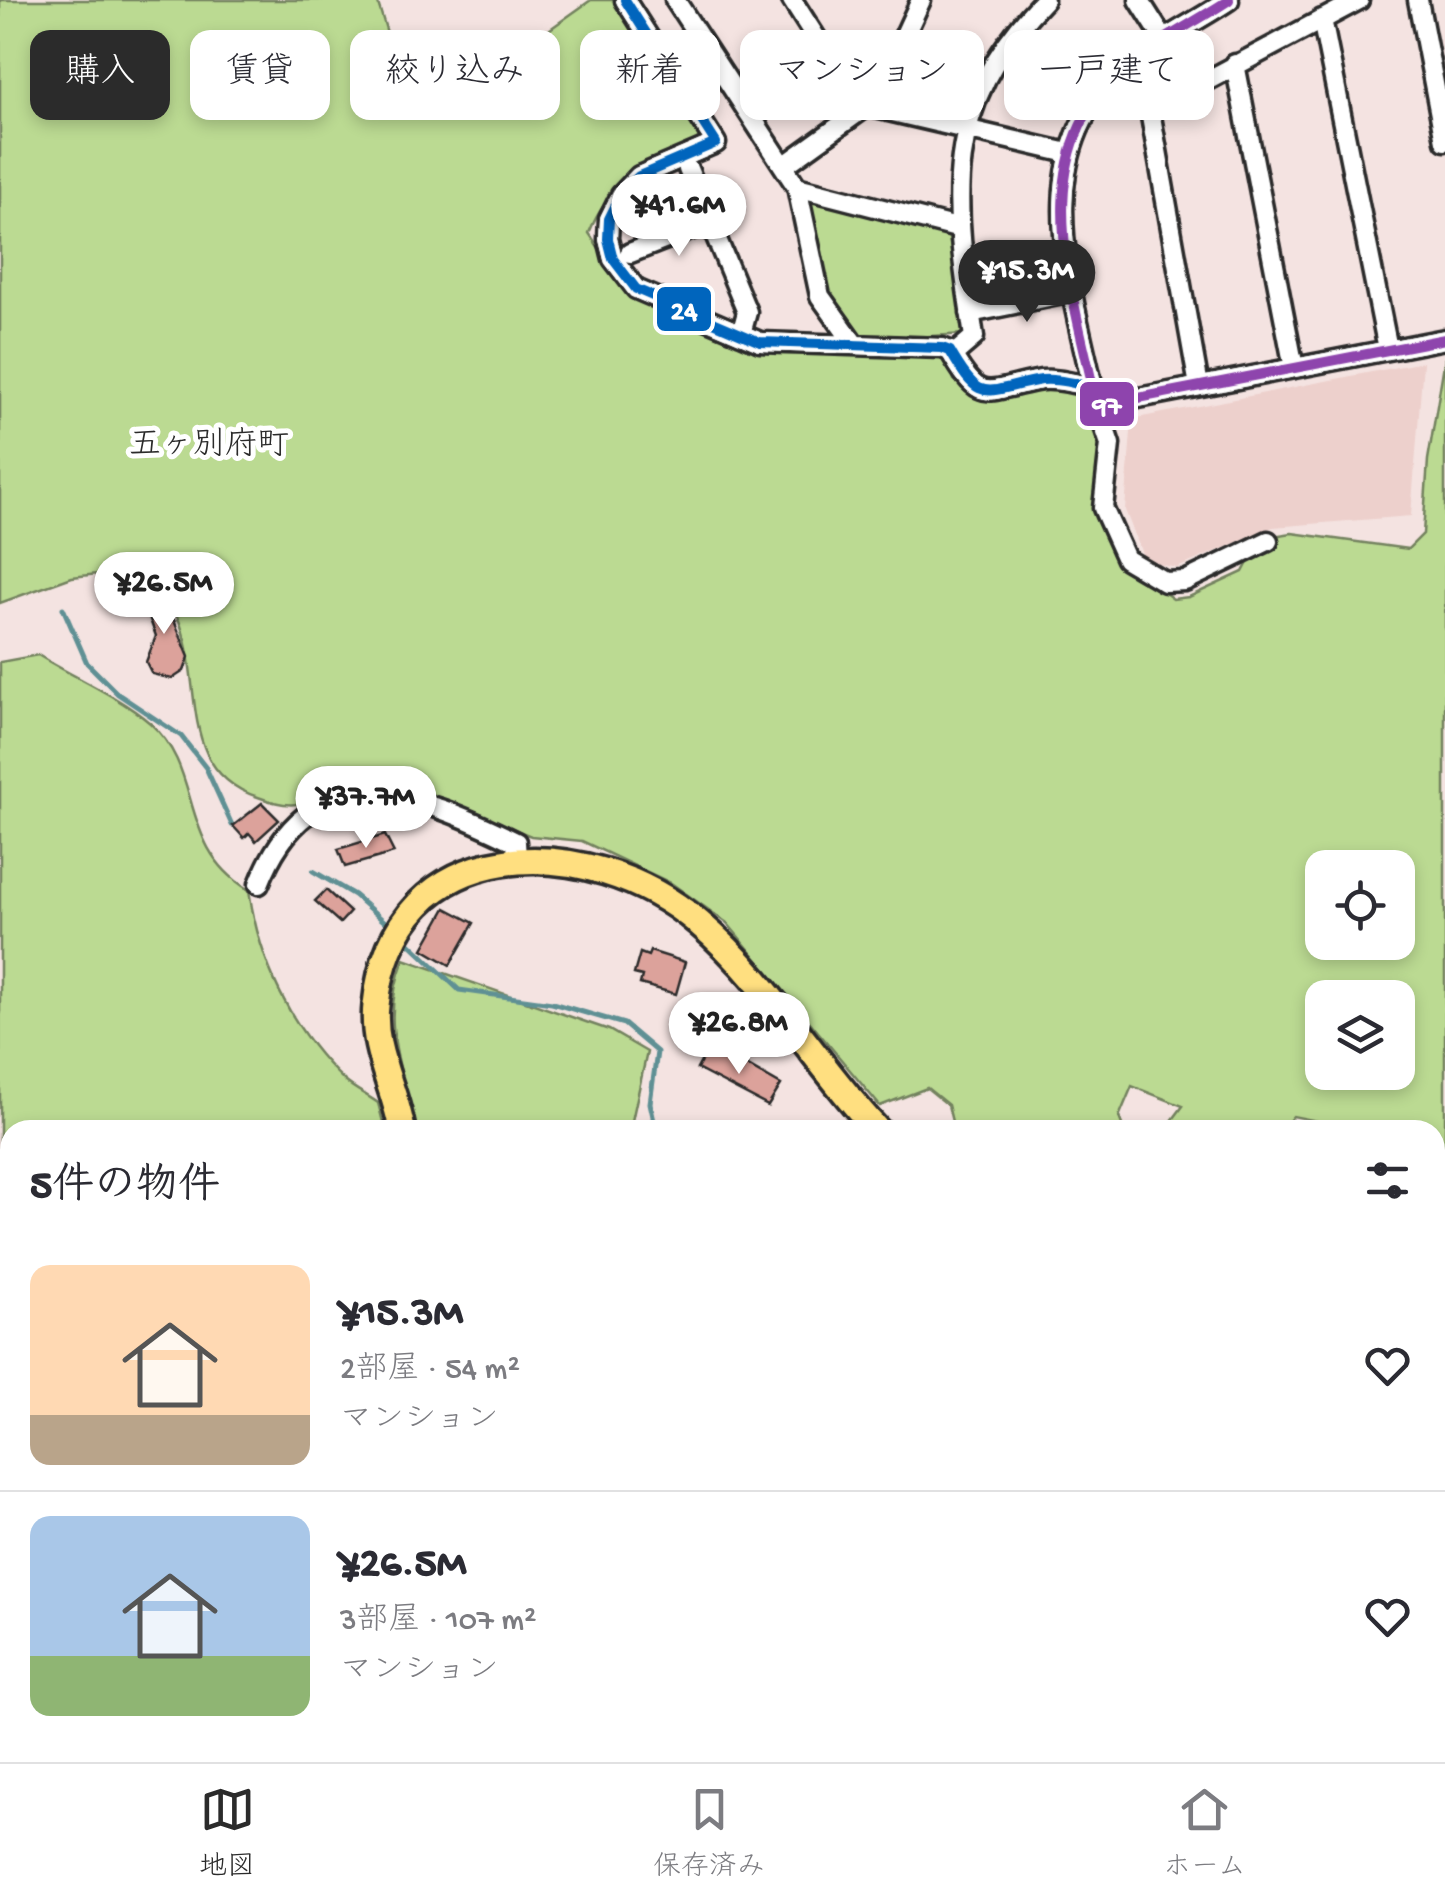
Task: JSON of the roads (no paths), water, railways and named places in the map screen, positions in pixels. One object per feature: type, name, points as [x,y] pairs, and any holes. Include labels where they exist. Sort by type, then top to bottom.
[{"type":"main road","points":[[399,1120],[381,1061],[375,1008],[396,936],[438,889],[507,860],[545,857],[598,870],[660,898],[698,922],[727,949],[870,1120]]},
{"type":"street","points":[[625,0],[716,143],[639,176],[622,195],[609,219],[613,259],[636,289],[760,342],[942,348],[979,389],[991,392],[1037,380],[1093,387]]},
{"type":"street","points":[[675,0],[797,187],[820,296],[855,345]]},
{"type":"street","points":[[792,0],[813,30]]},
{"type":"street","points":[[1139,0],[1158,30]]},
{"type":"street","points":[[1182,30],[1229,0]]},
{"type":"street","points":[[1200,386],[1150,111],[1359,0]]},
{"type":"street","points":[[1418,0],[1445,141]]},
{"type":"street","points":[[902,30],[913,4]]},
{"type":"street","points":[[953,356],[974,337],[957,228],[958,166],[978,96],[1034,4]]},
{"type":"street","points":[[1322,19],[1388,350]]},
{"type":"street","points":[[1235,64],[1294,368]]},
{"type":"street","points":[[785,164],[852,120]]},
{"type":"street","points":[[920,120],[1068,153]]},
{"type":"street","points":[[1082,120],[1068,153],[1061,195],[1062,234],[1097,406],[1111,453],[1103,508],[1126,560],[1164,582],[1185,581],[1268,541]]},
{"type":"street","points":[[688,169],[747,312],[741,334]]},
{"type":"street","points":[[797,187],[957,228]]},
{"type":"street","points":[[630,253],[710,222]]},
{"type":"street","points":[[970,313],[1074,292]]},
{"type":"street","points":[[1097,406],[1445,338]]},
{"type":"street","points":[[260,884],[272,851],[304,818],[338,797],[369,792],[442,807],[492,830],[516,842],[507,860]]},
{"type":"waterway","points":[[63,608],[87,663],[118,694],[181,736],[206,768],[232,825]]},
{"type":"waterway","points":[[313,871],[354,895],[392,928]]},
{"type":"waterway","points":[[404,938],[459,990],[552,1003],[624,1024],[657,1052],[650,1103],[654,1120]]},
{"type":"district","name":"五ヶ別府町","points":[[209,447]]}]
